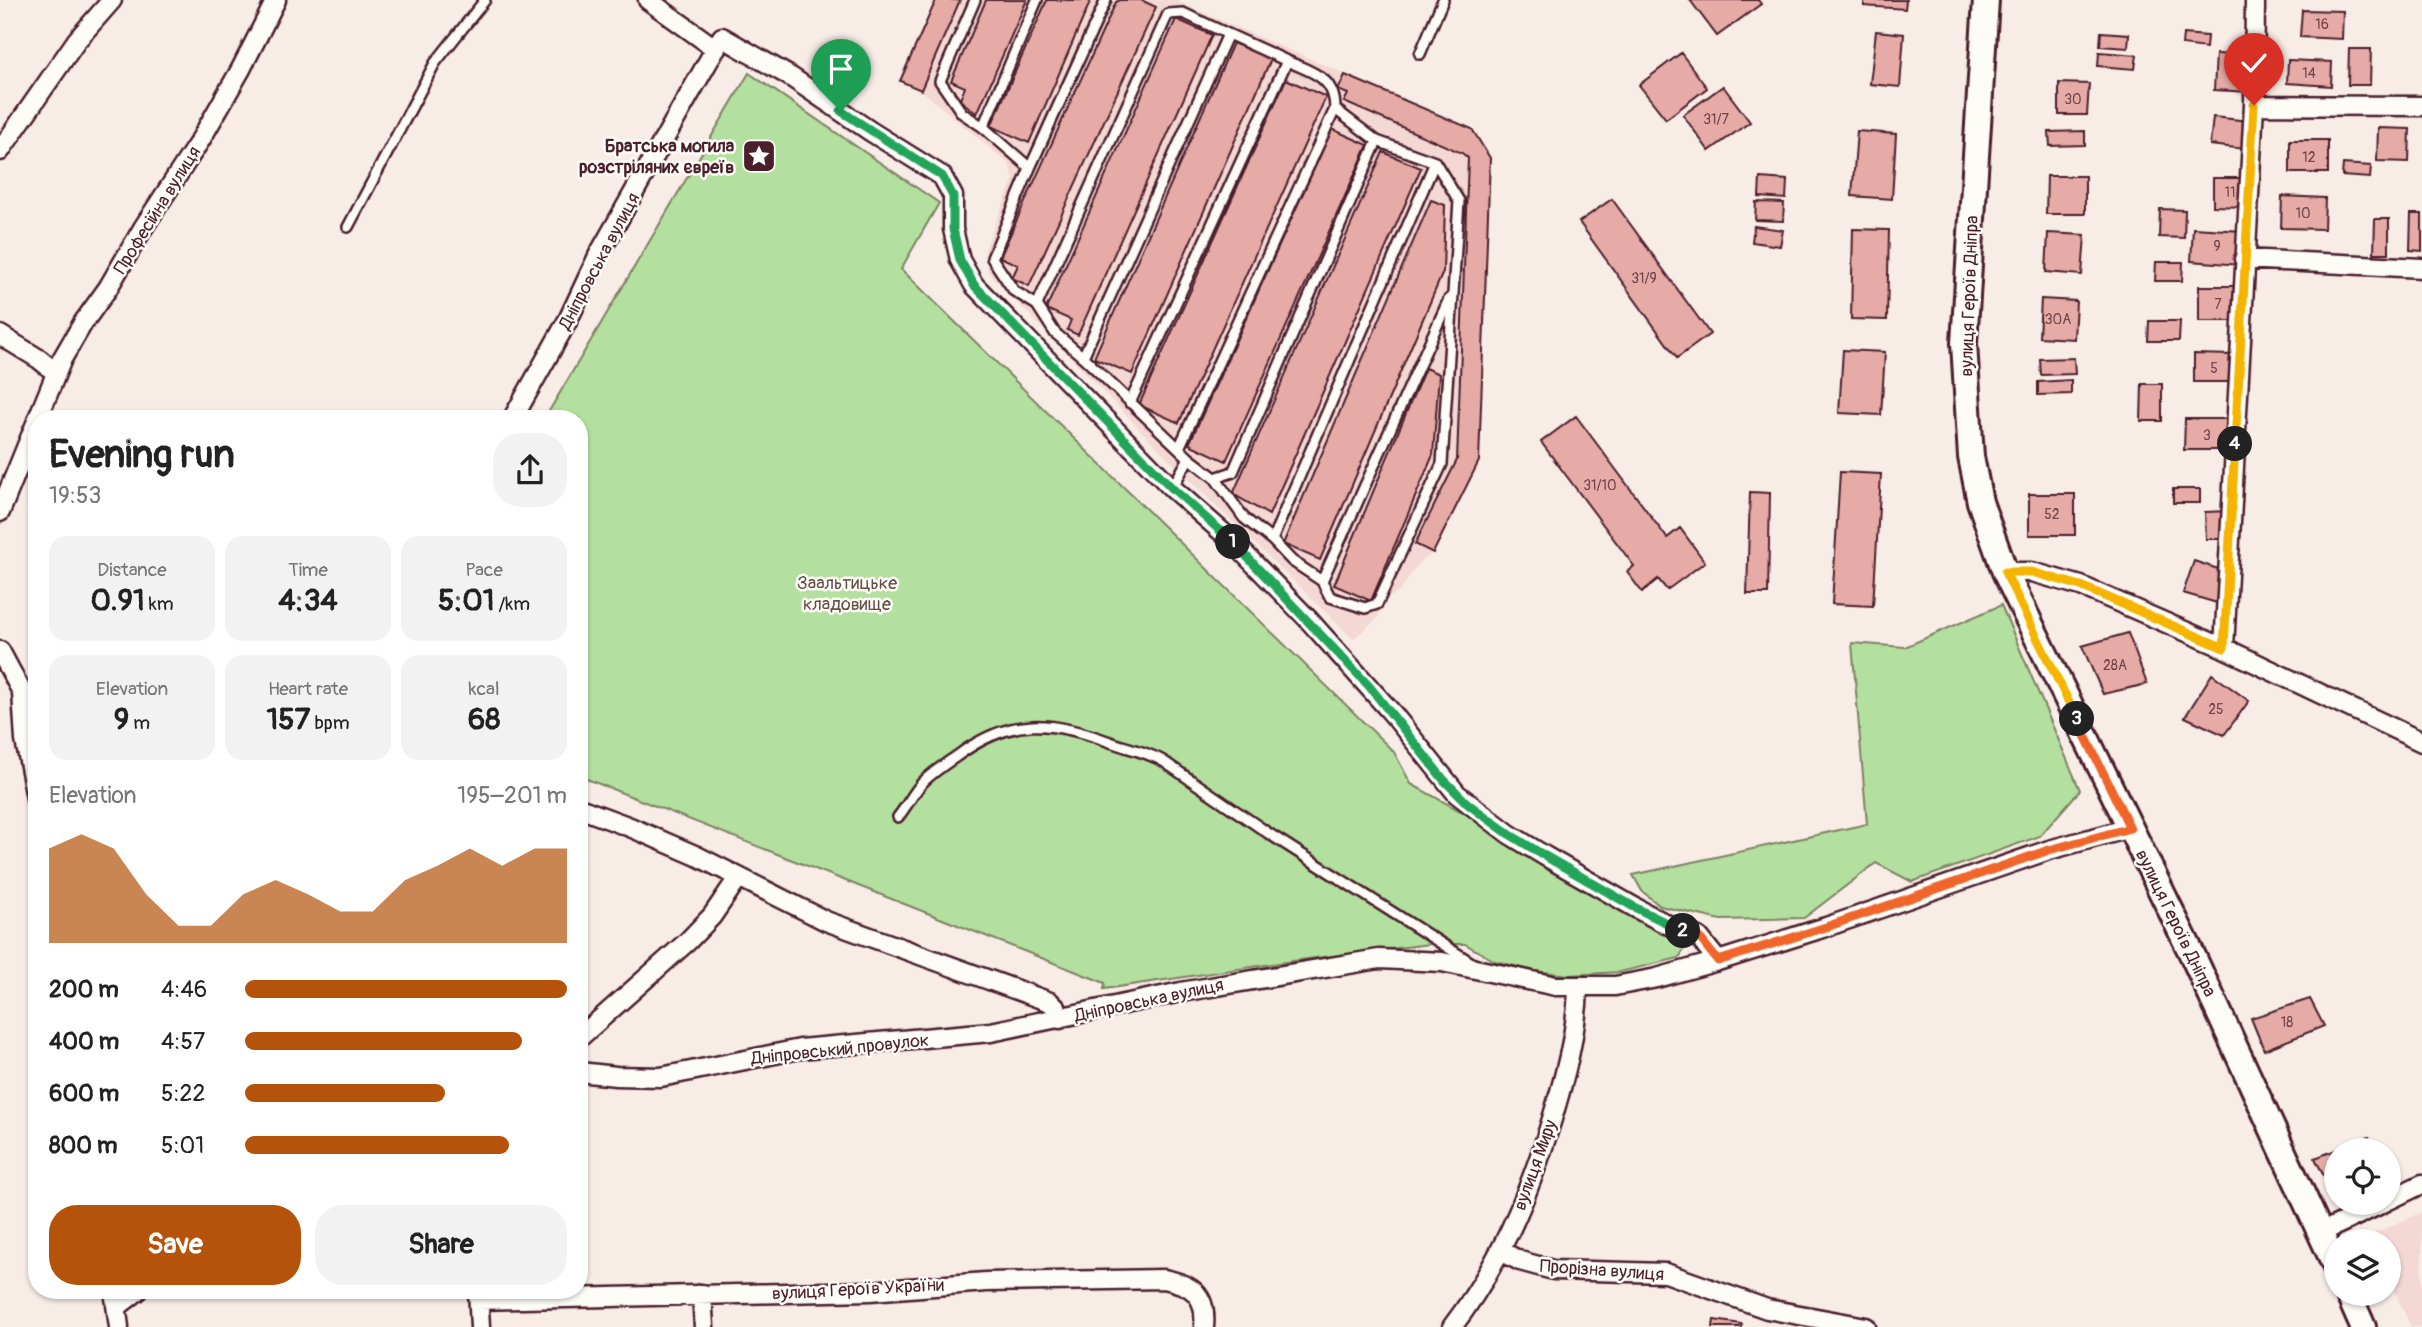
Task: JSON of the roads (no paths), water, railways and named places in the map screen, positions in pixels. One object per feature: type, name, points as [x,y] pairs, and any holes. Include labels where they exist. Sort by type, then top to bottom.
[{"type":"main road","name":"вулиця Героїв Дніпра","points":[[1986,0],[1964,342],[1971,457],[1986,520],[2005,572],[2192,954],[2324,1242]]},
{"type":"main road","points":[[2354,1306],[2363,1327]]},
{"type":"street","points":[[0,150],[77,40],[112,0]]},
{"type":"street","name":"Професійна вулиця","points":[[41,410],[55,372],[83,323],[108,288],[201,139],[276,0]]},
{"type":"street","points":[[648,0],[716,49],[722,37],[809,88],[870,131],[942,176],[953,196],[953,229],[960,260],[974,285],[1172,488],[1229,538],[1307,618],[1369,686],[1444,780],[1468,804],[1509,834],[1666,924],[1699,937],[1718,961]]},
{"type":"street","points":[[2224,648],[2254,105],[2255,0]]},
{"type":"street","name":"Дніпровська вулиця","points":[[517,410],[568,320],[599,254],[716,49]]},
{"type":"street","points":[[2254,105],[2422,106]]},
{"type":"street","points":[[2244,258],[2422,268]]},
{"type":"street","points":[[0,335],[55,372]]},
{"type":"street","name":"Професійна вулиця","points":[[0,512],[28,442]]},
{"type":"street","points":[[2005,572],[2032,572],[2081,586],[2224,648],[2422,742]]},
{"type":"street","points":[[0,651],[28,688]]},
{"type":"street","points":[[28,711],[25,740],[28,756]]},
{"type":"street","name":"Дніпровська вулиця","points":[[588,811],[697,856],[825,921],[1046,1000],[1057,1009],[1060,1019],[1181,992],[1379,959],[1424,960],[1556,986],[1615,986],[1718,961],[2049,850],[2130,828]]},
{"type":"street","points":[[588,1030],[688,941],[712,916],[738,878]]},
{"type":"street","name":"вулиця Миру","points":[[1452,1327],[1501,1251],[1537,1167],[1556,1107],[1574,1033],[1578,987]]},
{"type":"street","name":"Дніпровський провулок","points":[[588,1073],[661,1077],[800,1049],[991,1032],[1060,1019]]},
{"type":"street","points":[[2401,1194],[2422,1184]]},
{"type":"street","points":[[2320,1233],[2358,1215]]},
{"type":"street","name":"Прорізна вулиця","points":[[1501,1251],[1520,1261],[1553,1270],[1666,1273],[1768,1309],[1866,1327]]},
{"type":"street","name":"вулиця Героїв України","points":[[588,1295],[870,1291],[986,1282],[1164,1279],[1179,1282],[1198,1294],[1203,1302],[1204,1327]]},
{"type":"street","points":[[702,1294],[704,1327]]},
{"type":"street","points":[[116,1299],[119,1327]]},
{"type":"street","points":[[479,1299],[480,1327]]},
{"type":"street","points":[[1765,1327],[1768,1309]]},
{"type":"lane","points":[[348,228],[435,63],[485,0]]},
{"type":"lane","points":[[975,0],[940,81],[962,113],[1031,168]]},
{"type":"lane","points":[[983,128],[1037,0]]},
{"type":"lane","points":[[1106,0],[992,258],[1014,291],[1037,305],[1055,333],[1214,478],[1244,518],[1272,540],[1292,561],[1322,581],[1331,597],[1365,608],[1377,604],[1442,464],[1460,201],[1434,162],[1377,141],[1335,109]]},
{"type":"lane","points":[[1420,54],[1443,0]]},
{"type":"lane","points":[[1037,305],[1168,14],[1183,13],[1322,76],[1335,96],[1335,109],[1179,448]]},
{"type":"lane","points":[[1083,357],[1228,34]]},
{"type":"lane","points":[[1130,403],[1287,61]]},
{"type":"lane","points":[[1214,478],[1233,472],[1377,141]]},
{"type":"lane","points":[[1272,540],[1434,162]]},
{"type":"lane","points":[[1322,581],[1452,292]]},
{"type":"lane","points":[[1172,488],[1189,458]]},
{"type":"lane","points":[[898,817],[925,780],[988,736],[1022,726],[1042,724],[1072,729],[1163,761],[1268,833],[1485,972]]},
{"type":"place","name":"Братська могила розстріляних євреїв","points":[[759,156]]},
{"type":"park label","name":"Заальтицьке кладовище","points":[[847,593]]}]
